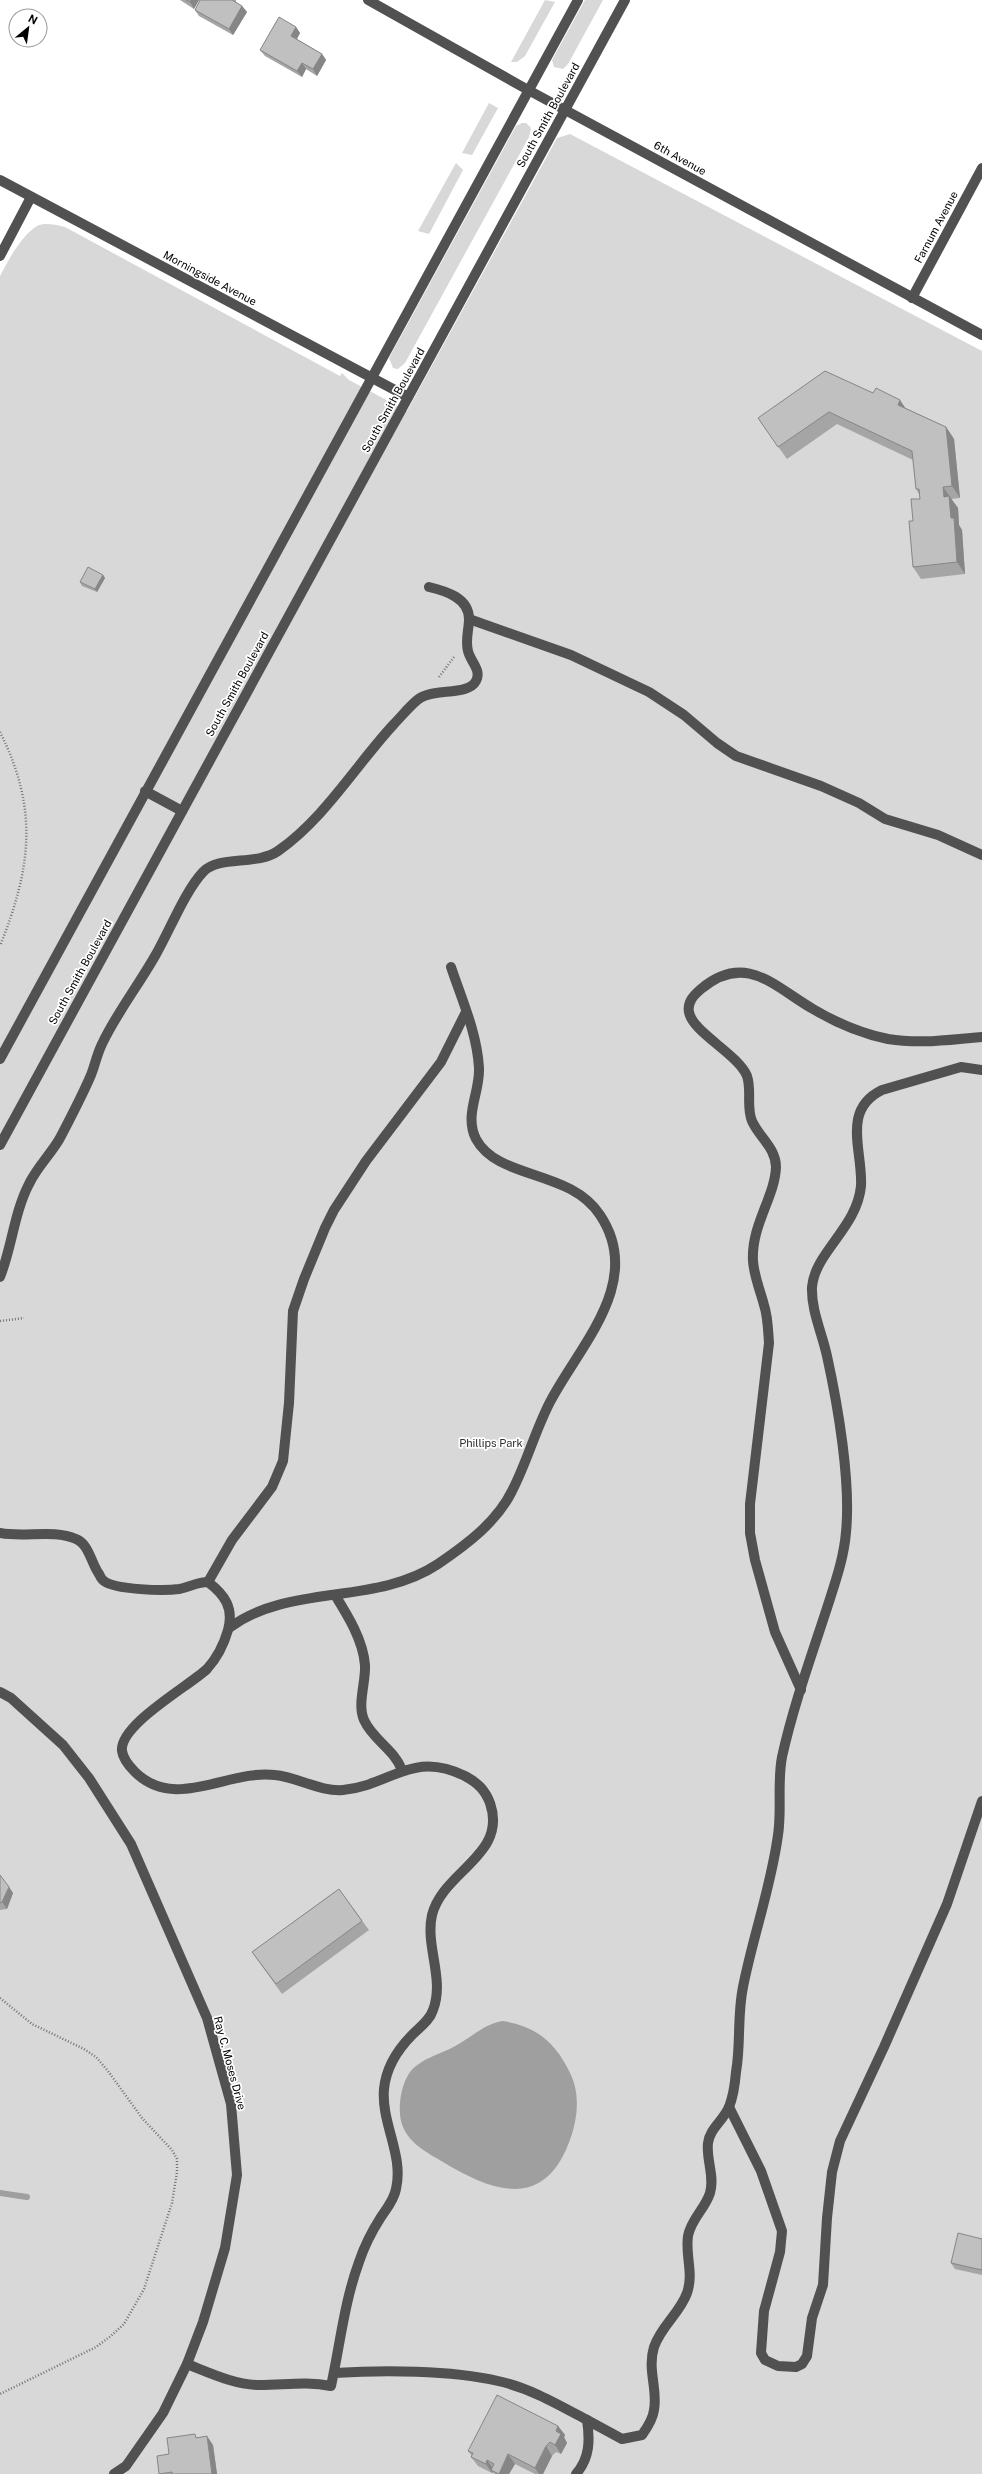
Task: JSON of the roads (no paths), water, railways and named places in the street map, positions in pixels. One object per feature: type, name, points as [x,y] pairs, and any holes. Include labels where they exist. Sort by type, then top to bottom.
[{"type":"street","name":"6th Avenue","points":[[368,0],[530,91],[982,335]]},
{"type":"street","points":[[0,1060],[145,791],[530,91],[578,0]]},
{"type":"street","name":"South Smith Boulevard","points":[[0,1145],[625,0]]},
{"type":"street","name":"Farnum Avenue","points":[[912,298],[982,168]]},
{"type":"street","name":"Morningside Avenue","points":[[0,180],[408,397]]},
{"type":"street","points":[[0,256],[31,197]]},
{"type":"street","points":[[0,1277],[20,1206],[29,1184],[58,1141],[91,1075],[103,1043],[141,980],[197,880],[205,870],[214,865],[264,858],[277,852],[323,808],[386,734],[420,698],[426,695],[469,688],[475,684],[478,678],[478,671],[468,654],[467,646],[469,620],[466,606],[460,599],[449,592],[430,587]]},
{"type":"street","points":[[469,620],[571,655],[649,692],[684,715],[717,743],[736,756],[821,786],[859,803],[885,818],[938,835],[982,855]]},
{"type":"street","points":[[145,791],[182,811]]},
{"type":"street","points":[[229,1628],[241,1619],[271,1606],[405,1581],[423,1574],[484,1529],[511,1494],[550,1402],[574,1360],[595,1331],[604,1314],[610,1294],[614,1254],[609,1234],[600,1214],[576,1191],[562,1183],[496,1159],[480,1145],[475,1137],[471,1119],[479,1070],[474,1036],[450,967]]},
{"type":"street","points":[[801,1690],[775,1632],[755,1560],[749,1520],[769,1343],[767,1316],[756,1279],[753,1250],[757,1225],[776,1166],[770,1147],[751,1119],[750,1088],[744,1070],[691,1019],[689,1005],[697,992],[716,979],[743,973],[754,974],[776,983],[796,999],[831,1018],[883,1037],[946,1040],[982,1037]]},
{"type":"street","points":[[208,1582],[232,1540],[272,1487],[283,1461],[290,1395],[293,1311],[304,1279],[325,1228],[337,1204],[366,1161],[441,1062],[466,1012]]},
{"type":"street","points":[[334,2373],[399,2372],[498,2381],[549,2400],[622,2439],[642,2436],[651,2421],[654,2410],[651,2375],[654,2347],[660,2334],[678,2310],[688,2291],[691,2270],[687,2243],[688,2233],[692,2223],[707,2200],[712,2184],[707,2154],[709,2136],[729,2108],[737,2070],[742,1990],[769,1886],[779,1831],[782,1759],[801,1690],[842,1557],[848,1514],[845,1472],[828,1358],[812,1303],[812,1289],[817,1269],[850,1220],[858,1200],[861,1183],[856,1141],[860,1114],[864,1104],[872,1095],[882,1090],[961,1067],[982,1070]]},
{"type":"street","points":[[0,1533],[18,1536],[57,1535],[78,1540],[85,1547],[104,1581],[116,1586],[166,1590],[180,1589],[196,1582],[208,1582],[222,1592],[229,1604],[231,1618],[229,1628],[219,1652],[209,1666],[191,1683],[156,1707],[129,1732],[123,1741],[122,1752],[136,1772],[159,1787],[173,1790],[190,1789],[260,1774],[291,1778],[337,1790],[364,1786],[402,1770],[420,1766],[444,1767],[476,1782],[486,1793],[492,1809],[492,1837],[480,1854],[450,1882],[435,1905],[430,1934],[437,1982],[433,2010],[429,2018],[401,2048],[386,2078],[384,2109],[396,2157],[396,2190],[359,2260],[349,2293],[334,2373],[330,2386],[300,2382],[259,2385],[218,2377],[187,2364]]},
{"type":"street","points":[[335,1595],[347,1615],[362,1650],[365,1665],[362,1710],[363,1719],[376,1737],[398,1759],[402,1770]]},
{"type":"street","name":"Ray C. Moses Drive","points":[[0,1692],[10,1698],[63,1745],[90,1778],[131,1844],[207,2018],[231,2104],[237,2175],[225,2248],[203,2322],[187,2364],[163,2413],[137,2453],[126,2466],[114,2474]]},
{"type":"street","points":[[729,2108],[761,2171],[782,2230],[780,2252],[764,2311],[761,2353],[764,2360],[778,2366],[796,2367],[802,2364],[807,2356],[812,2318],[823,2285],[832,2172],[840,2141],[884,2048],[944,1911],[982,1801]]},
{"type":"street","points":[[576,2474],[589,2449],[587,2420]]},
{"type":"waterway","points":[[0,2193],[27,2197]]},
{"type":"park label","name":"Phillips Park","points":[[491,1443]]}]
